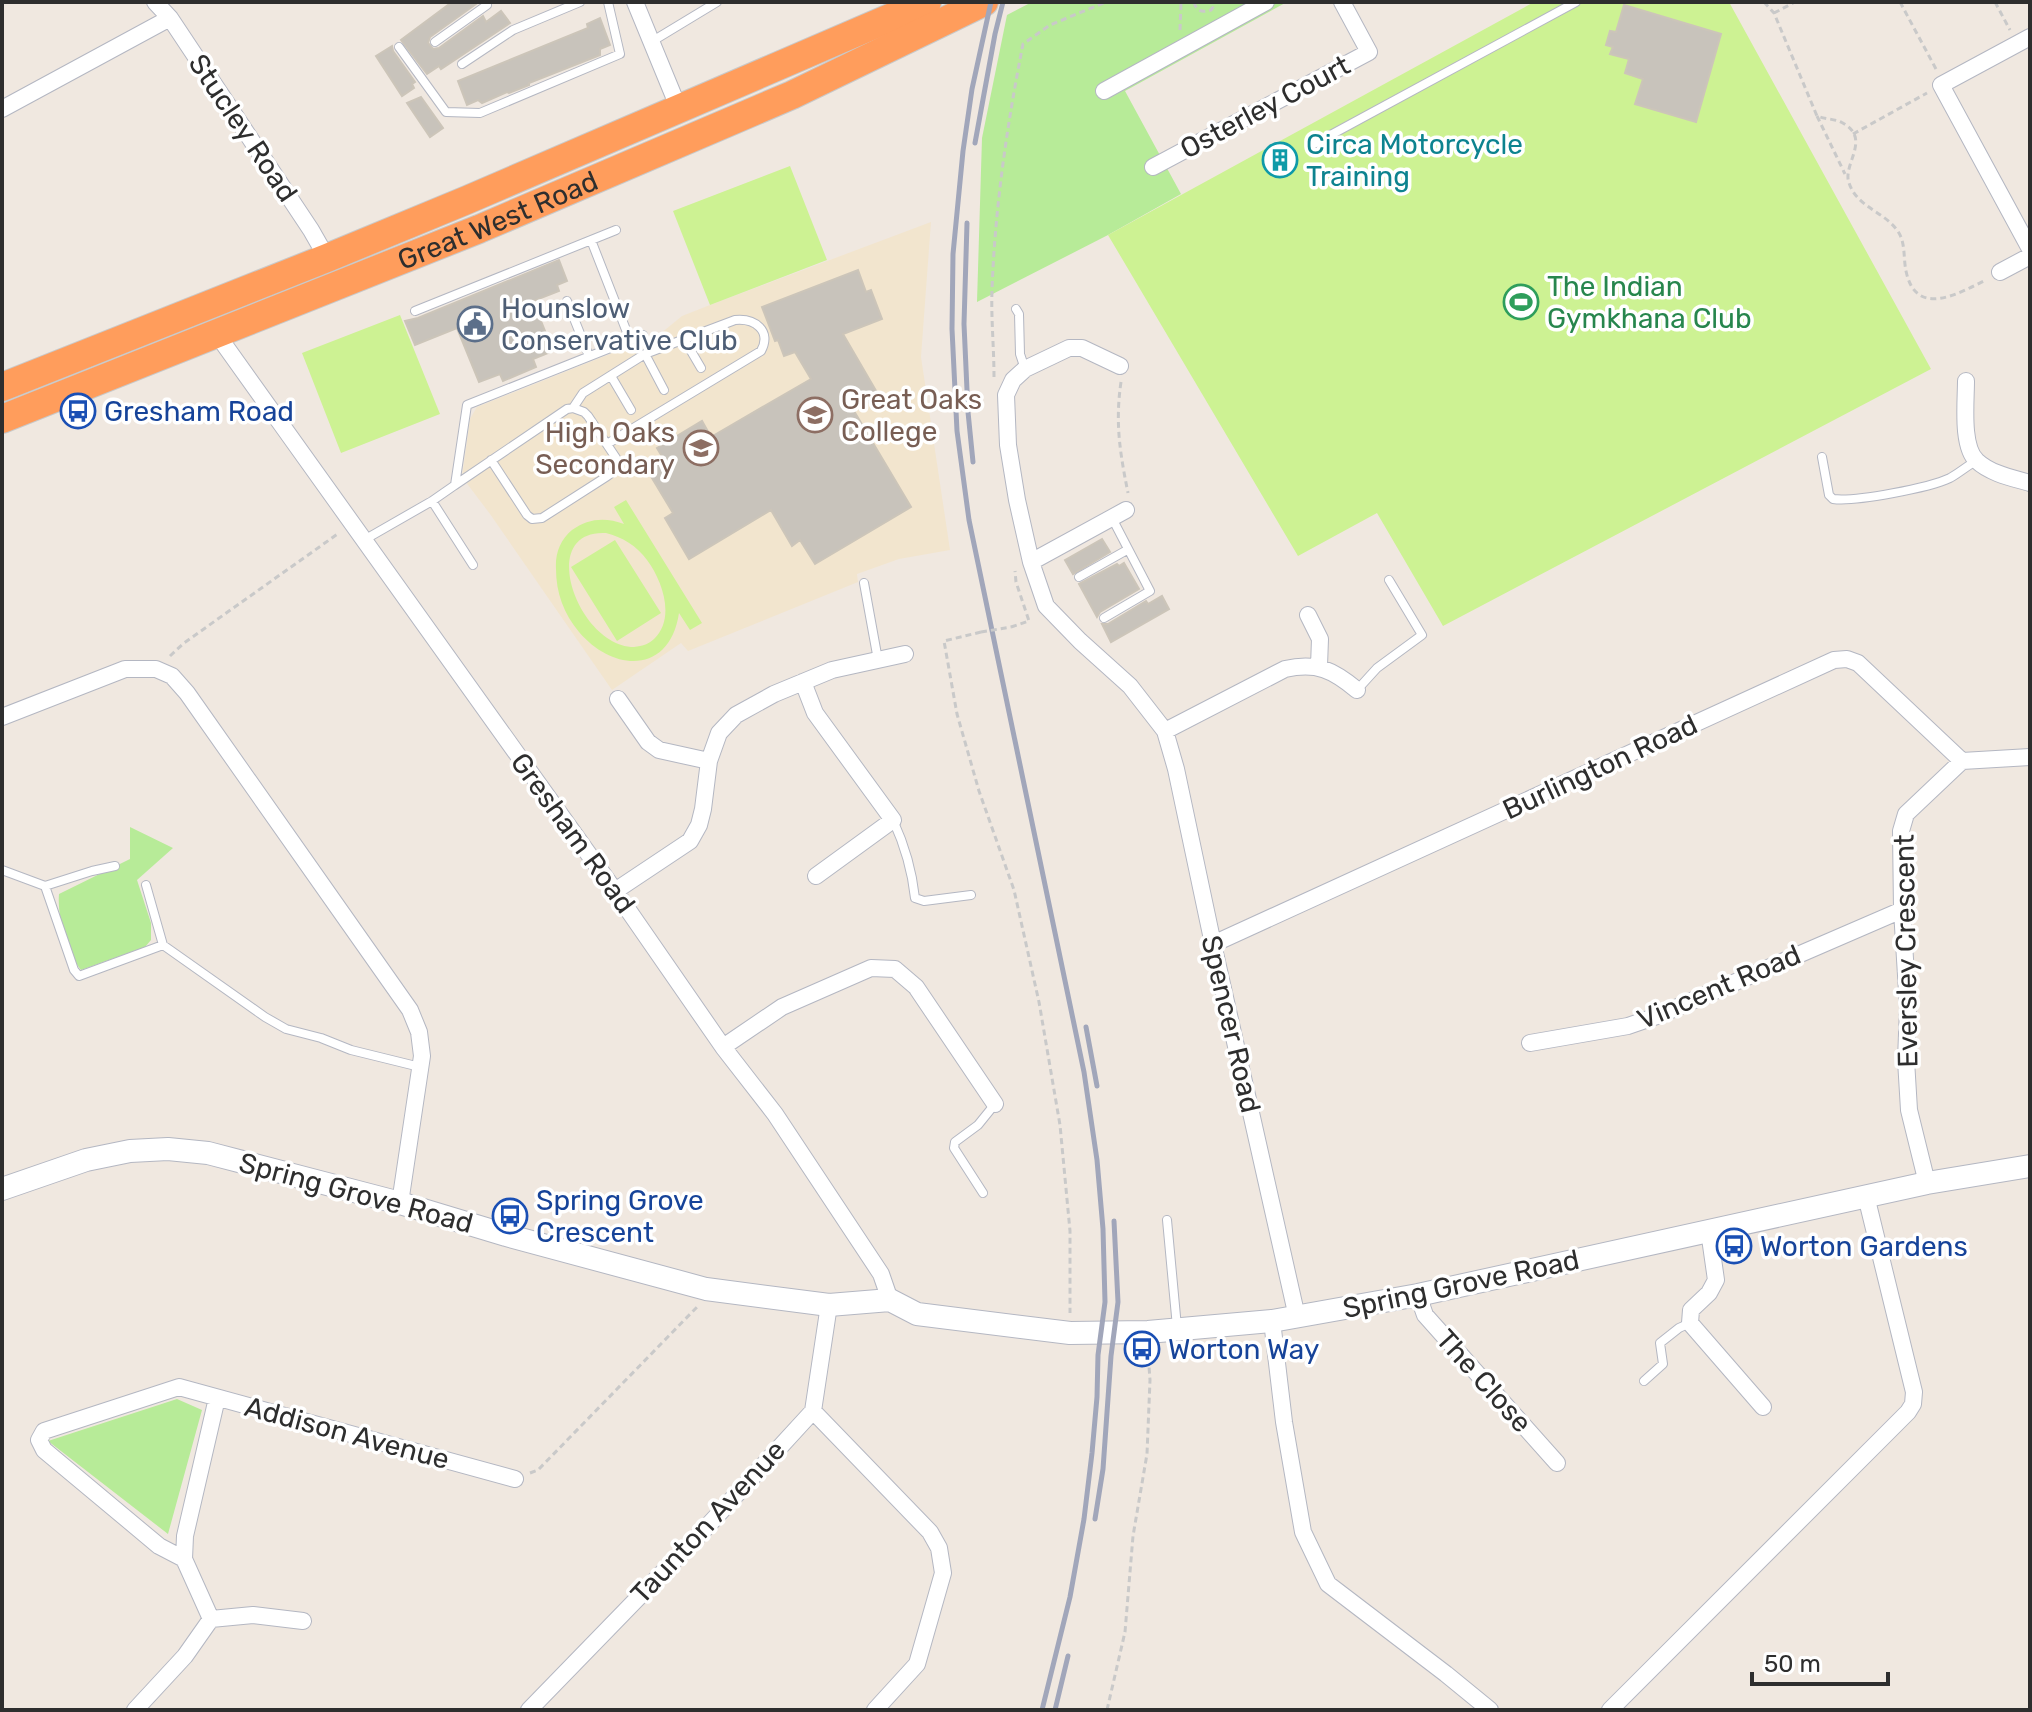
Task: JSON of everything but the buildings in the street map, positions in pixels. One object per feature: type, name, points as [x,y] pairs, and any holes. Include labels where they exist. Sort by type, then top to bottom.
[{"type":"highway","name":"Great West Road","points":[[2,387],[327,258],[679,109],[939,10],[984,2]]},
{"type":"highway","name":"Great West Road","points":[[2,419],[479,229],[778,101],[939,10]]},
{"type":"main road","name":"Spring Grove Road","points":[[2,1189],[86,1160],[130,1151],[168,1149],[208,1153],[706,1289],[829,1305],[890,1300],[917,1314],[1070,1333],[1177,1330],[1297,1317],[1418,1295],[1927,1183],[2030,1166]]},
{"type":"street","name":"Stucley Road","points":[[155,2],[170,18],[327,258]]},
{"type":"street","points":[[635,2],[679,109]]},
{"type":"street","points":[[1104,91],[1266,2]]},
{"type":"street","name":"Osterley Court","points":[[1153,167],[1369,52],[1342,2]]},
{"type":"street","points":[[2,109],[170,18]]},
{"type":"street","points":[[2024,40],[1942,84],[2030,249]]},
{"type":"street","points":[[2000,272],[2030,256]]},
{"type":"street","name":"Gresham Road","points":[[216,333],[723,1047],[775,1114],[881,1274],[890,1300]]},
{"type":"street","points":[[1025,369],[1069,348],[1082,348],[1120,366]]},
{"type":"street","name":"Spencer Road","points":[[1025,369],[1013,380],[1006,395],[1008,445],[1031,562],[1046,606],[1130,686],[1165,731],[1297,1317]]},
{"type":"street","points":[[1966,381],[1967,444],[1976,461],[2030,483]]},
{"type":"street","points":[[1031,562],[1119,514]]},
{"type":"street","points":[[1308,615],[1320,639],[1319,666]]},
{"type":"street","points":[[615,891],[690,841],[699,825],[709,761],[719,733],[736,715],[774,694],[832,670],[905,654]]},
{"type":"street","name":"Burlington Road","points":[[1213,944],[1834,660],[1847,659],[1858,663],[1962,761]]},
{"type":"street","points":[[1165,731],[1285,669],[1319,666],[1342,677],[1357,690]]},
{"type":"street","points":[[2,717],[125,669],[156,669],[172,676],[187,693],[410,1010],[419,1032],[422,1056],[400,1203]]},
{"type":"street","points":[[803,682],[815,713],[893,820],[816,876]]},
{"type":"street","points":[[618,699],[648,742],[659,750],[709,761]]},
{"type":"street","points":[[1962,761],[2030,757]]},
{"type":"street","name":"Eversley Crescent","points":[[1927,1183],[1909,1110],[1901,831],[1906,814],[1962,761]]},
{"type":"street","name":"Vincent Road","points":[[1530,1043],[1628,1026],[1657,1016],[1902,910]]},
{"type":"street","points":[[723,1047],[782,1007],[871,968],[895,969],[916,987],[995,1104]]},
{"type":"street","points":[[1610,1710],[1913,1404],[1914,1392],[1866,1196]]},
{"type":"street","points":[[1709,1231],[1716,1280],[1709,1293],[1691,1310],[1690,1323],[1763,1407]]},
{"type":"street","name":"The Close","points":[[1418,1295],[1425,1315],[1557,1463]]},
{"type":"street","points":[[829,1305],[813,1411],[930,1532],[939,1548],[943,1573],[917,1664],[875,1710]]},
{"type":"street","points":[[1272,1321],[1284,1422],[1303,1532],[1328,1584],[1490,1710]]},
{"type":"street","name":"Addison Avenue","points":[[184,1559],[159,1546],[44,1450],[39,1440],[44,1431],[179,1387],[515,1479]]},
{"type":"street","points":[[211,1619],[184,1559],[185,1536],[217,1398]]},
{"type":"street","name":"Taunton Avenue","points":[[529,1710],[703,1531],[813,1411]]},
{"type":"street","points":[[135,1710],[185,1656],[211,1619],[253,1615],[303,1621]]},
{"type":"lane","points":[[435,42],[487,5],[485,2]]},
{"type":"lane","points":[[462,64],[513,30],[580,2]]},
{"type":"lane","points":[[399,47],[446,112],[480,113],[620,54],[608,2]]},
{"type":"lane","points":[[651,42],[717,2]]},
{"type":"lane","points":[[1314,144],[1576,2]]},
{"type":"lane","points":[[415,311],[616,230]]},
{"type":"lane","points":[[591,240],[630,340]]},
{"type":"lane","points":[[567,301],[589,356]]},
{"type":"lane","points":[[1016,309],[1019,314],[1020,354],[1025,369]]},
{"type":"lane","points":[[573,408],[583,393],[645,354],[735,320],[745,319],[760,327],[765,340],[761,351],[607,444]]},
{"type":"lane","points":[[455,485],[467,405],[643,335]]},
{"type":"lane","points":[[684,339],[701,368]]},
{"type":"lane","points":[[645,354],[664,390]]},
{"type":"lane","points":[[611,376],[631,410]]},
{"type":"lane","points":[[363,541],[432,501],[491,460],[567,409],[573,408],[588,416],[616,458],[613,472],[542,518],[532,519],[491,460]]},
{"type":"lane","points":[[1822,457],[1829,495],[1841,501],[1948,479],[1976,461]]},
{"type":"lane","points":[[432,501],[473,565]]},
{"type":"lane","points":[[1104,618],[1150,591],[1127,550],[1119,514]]},
{"type":"lane","points":[[1079,577],[1127,550]]},
{"type":"lane","points":[[1357,690],[1377,668],[1422,635],[1389,580]]},
{"type":"lane","points":[[864,583],[878,660]]},
{"type":"lane","points":[[893,820],[904,844],[915,898],[924,901],[971,895]]},
{"type":"lane","points":[[2,870],[45,886],[115,866]]},
{"type":"lane","points":[[146,885],[163,945],[265,1017],[286,1029],[351,1050],[420,1067]]},
{"type":"lane","points":[[45,886],[74,970],[79,976],[163,945]]},
{"type":"lane","points":[[983,1193],[954,1148],[955,1142],[978,1125],[995,1104]]},
{"type":"lane","points":[[1167,1220],[1177,1330]]},
{"type":"lane","points":[[1644,1381],[1663,1364],[1660,1343],[1690,1323]]},
{"type":"path","points":[[994,383],[992,293],[996,223],[1008,127],[1023,44],[1050,25],[1106,2]]},
{"type":"path","points":[[1180,49],[1181,2]]},
{"type":"path","points":[[1194,2],[1200,11],[1207,12],[1217,2]]},
{"type":"path","points":[[1764,2],[1774,13],[1855,196],[1894,226],[1902,236],[1906,272],[1913,289],[1920,296],[1940,299],[2000,272]]},
{"type":"path","points":[[1774,13],[1795,2]]},
{"type":"path","points":[[1853,134],[1942,84],[1900,2]]},
{"type":"path","points":[[1995,2],[2024,40]]},
{"type":"path","points":[[1817,116],[1840,121],[1853,134],[1857,148],[1847,177]]},
{"type":"path","points":[[1119,514],[1129,496],[1122,465],[1117,409],[1122,380],[1120,366]]},
{"type":"path","points":[[156,669],[184,643],[351,524]]},
{"type":"path","points":[[1014,567],[1029,621],[944,641],[957,714],[979,791],[1014,890],[1039,1002],[1060,1125],[1066,1186],[1070,1231],[1070,1333]]},
{"type":"path","points":[[515,1479],[538,1470],[702,1303],[706,1289]]},
{"type":"path","points":[[1107,1710],[1125,1632],[1133,1536],[1147,1454],[1148,1332]]},
{"type":"shaded area","name":"High Oaks Secondary","points":[[931,222],[921,357],[950,550],[899,559],[857,574],[858,582],[688,651],[681,643],[612,690],[462,477],[470,419],[477,407],[660,334],[682,316]]},
{"type":"green space","points":[[1032,2],[1287,2],[1125,91],[1181,194],[977,302],[982,138],[1007,15]]},
{"type":"green space","name":"The Indian Gymkhana Club","points":[[1534,2],[1729,2],[1931,369],[1443,626],[1377,513],[1298,556],[1108,235]]},
{"type":"green space","points":[[790,166],[827,260],[710,305],[673,211]]},
{"type":"green space","points":[[400,315],[440,414],[341,453],[302,353]]},
{"type":"green space","points":[[626,500],[702,623],[690,630],[679,613],[674,633],[664,647],[653,657],[639,661],[608,655],[593,645],[569,618],[557,586],[556,558],[564,538],[578,526],[591,521],[611,520],[624,524],[614,507]],"holes":[[[606,533],[629,543],[643,555],[662,588],[664,621],[654,639],[643,645],[631,647],[611,641],[594,627],[572,587],[569,566],[573,548],[585,537]]]},
{"type":"green space","points":[[615,540],[661,613],[617,641],[571,567]]},
{"type":"green space","points":[[130,827],[173,848],[137,880],[151,923],[151,940],[145,947],[81,970],[64,934],[59,894],[130,859]]},
{"type":"green space","points":[[177,1399],[202,1410],[168,1534],[48,1441]]},
{"type":"railway","points":[[991,2],[972,89],[953,254],[952,329],[957,431],[969,520],[1084,1072],[1103,1229],[1105,1302],[1084,1519],[1070,1597],[1042,1710]]},
{"type":"railway","points":[[975,143],[1003,2]]},
{"type":"railway","points":[[967,223],[964,324],[973,462]]},
{"type":"railway","points":[[1086,1027],[1097,1086]]},
{"type":"railway","points":[[1095,1519],[1103,1469],[1118,1302],[1114,1221]]},
{"type":"railway","points":[[1055,1710],[1068,1656]]},
{"type":"place","name":"Circa Motorcycle Training","points":[[1280,160]]},
{"type":"place","name":"The Indian Gymkhana Club","points":[[1521,302]]},
{"type":"place","name":"Hounslow Conservative Club","points":[[475,324]]},
{"type":"place","name":"Gresham Road","points":[[78,411]]},
{"type":"place","name":"Great Oaks College","points":[[815,415]]},
{"type":"place","name":"High Oaks Secondary","points":[[701,448]]},
{"type":"place","name":"Spring Grove Crescent","points":[[510,1216]]},
{"type":"place","name":"Worton Gardens","points":[[1734,1246]]},
{"type":"place","name":"Worton Way","points":[[1142,1349]]}]
